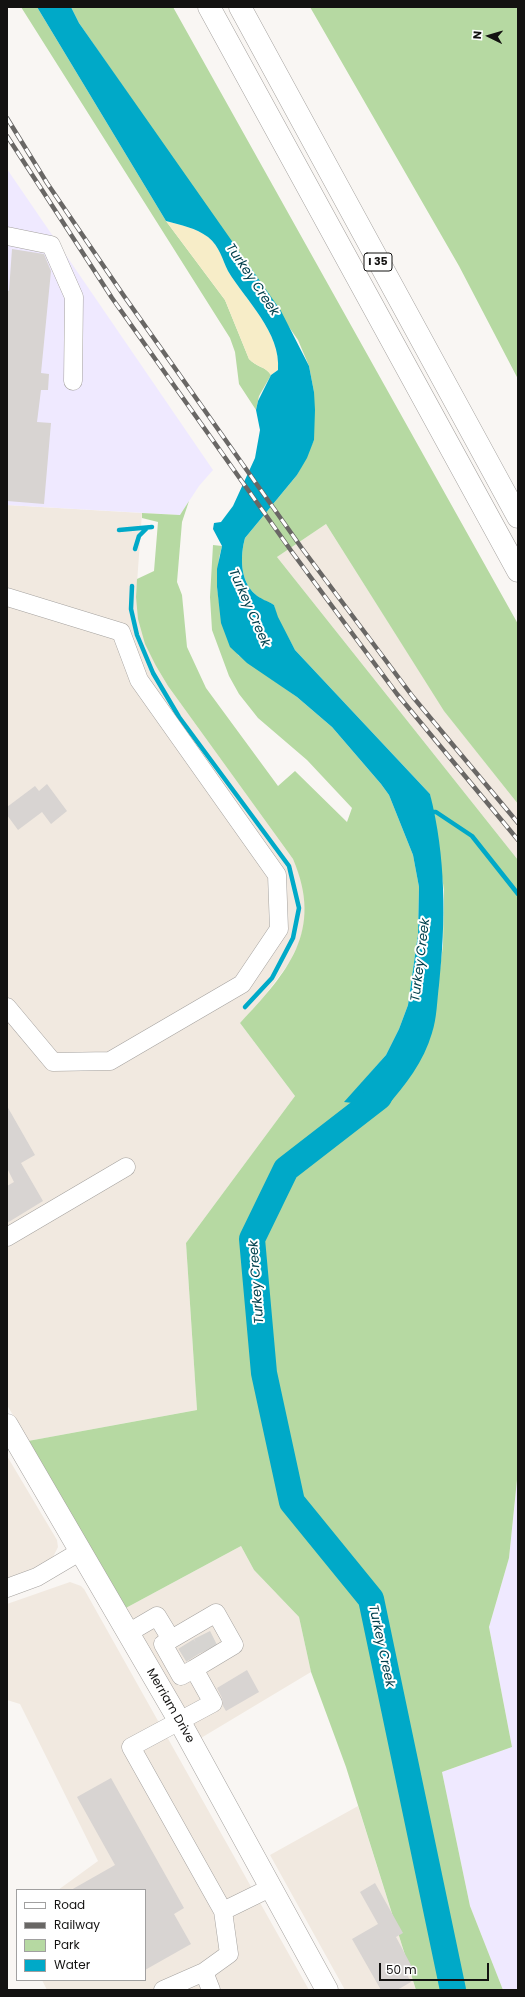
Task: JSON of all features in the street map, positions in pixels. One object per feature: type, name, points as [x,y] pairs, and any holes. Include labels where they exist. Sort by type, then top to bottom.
[{"type":"main road","name":"I 35","points":[[209,7],[518,571]]},
{"type":"main road","name":"I 35","points":[[240,7],[518,517]]},
{"type":"main road","name":"Merriam Drive","points":[[7,1425],[180,1722],[327,1990]]},
{"type":"street","points":[[7,236],[51,245],[74,297],[73,381]]},
{"type":"street","points":[[7,597],[121,632],[139,680],[277,875],[279,929],[242,984],[110,1062],[53,1062],[7,1007]]},
{"type":"street","points":[[7,1237],[126,1166]]},
{"type":"street","points":[[7,1588],[37,1577],[81,1551]]},
{"type":"street","points":[[128,1633],[158,1616],[195,1647],[213,1703],[131,1747],[223,1911],[229,1954],[204,1972],[163,1990]]},
{"type":"street","points":[[223,1911],[270,1888]]},
{"type":"street","points":[[204,1972],[211,1990]]},
{"type":"shaded area","points":[[7,169],[213,470],[199,486],[180,515],[7,505]]},
{"type":"shaded area","points":[[7,505],[142,513],[136,597],[156,666],[168,686],[293,859],[301,878],[305,902],[305,922],[299,943],[289,963],[262,999],[240,1023],[295,1096],[186,1243],[197,1410],[28,1441],[7,1405]]},
{"type":"shaded area","points":[[326,524],[446,713],[518,804],[518,860],[277,557]]},
{"type":"shaded area","points":[[7,1456],[57,1540],[58,1547],[50,1563],[7,1581]]},
{"type":"shaded area","points":[[518,1470],[518,1990],[503,1990],[470,1906],[442,1772],[512,1747],[489,1627],[509,1558]]},
{"type":"shaded area","points":[[241,1546],[254,1570],[299,1617],[311,1672],[201,1738],[124,1609]]},
{"type":"shaded area","points":[[70,1582],[81,1586],[84,1589],[309,1990],[47,1990],[42,1981],[146,1981],[146,1889],[59,1889],[98,1861],[20,1704],[7,1700],[7,1604]]},
{"type":"shaded area","points":[[358,1806],[416,1990],[345,1990],[270,1855]]},
{"type":"green space","points":[[21,7],[37,7],[166,221],[225,300],[249,359],[269,372],[271,375],[259,396],[256,410],[239,384],[235,352],[230,338]]},
{"type":"green space","points":[[71,7],[173,7],[518,624],[518,804],[444,711],[326,524],[277,557],[518,860],[518,1470],[509,1558],[489,1627],[512,1747],[442,1772],[470,1906],[503,1990],[416,1990],[346,1767],[311,1672],[299,1617],[254,1570],[241,1546],[124,1609],[28,1441],[197,1410],[186,1243],[295,1096],[240,1023],[273,986],[286,968],[296,949],[303,929],[305,908],[302,885],[293,859],[168,686],[145,644],[138,619],[136,597],[137,579],[154,571],[158,522],[142,518],[142,513],[180,515],[189,501],[182,522],[177,582],[182,595],[187,647],[206,688],[278,786],[295,771],[347,822],[352,808],[307,760],[258,718],[239,694],[229,676],[212,630],[210,597],[213,545],[222,546],[219,558],[217,587],[219,602],[238,655],[297,697],[332,727],[389,795],[413,855],[419,887],[418,934],[408,1005],[399,1029],[386,1055],[345,1102],[432,1032],[443,945],[444,890],[430,794],[295,650],[277,617],[274,605],[262,599],[250,589],[246,582],[242,568],[242,553],[245,538],[297,475],[314,440],[314,392],[309,366],[298,340],[79,23]]},
{"type":"green space","points":[[310,7],[518,7],[518,379],[459,266]]},
{"type":"sand","points":[[166,221],[198,231],[212,241],[220,253],[228,271],[268,330],[274,343],[278,370],[271,375],[269,372],[249,359],[225,300]]},
{"type":"water","points":[[37,7],[71,7],[79,23],[281,311],[309,366],[314,392],[314,440],[307,458],[297,475],[245,538],[242,553],[242,568],[246,582],[250,589],[257,596],[274,605],[278,617],[295,650],[430,794],[439,841],[443,889],[443,937],[436,1015],[429,1043],[419,1063],[407,1082],[386,1107],[344,1102],[386,1055],[399,1029],[408,1005],[418,934],[419,887],[413,855],[389,795],[381,784],[332,727],[297,697],[247,663],[230,647],[221,623],[217,587],[217,569],[222,546],[213,529],[214,523],[221,522],[233,506],[255,458],[260,430],[256,410],[258,401],[271,375],[278,370],[274,343],[261,318],[228,271],[218,249],[212,241],[208,237],[193,229],[166,221]]},
{"type":"building","points":[[12,249],[44,254],[51,271],[41,373],[49,374],[48,390],[41,390],[37,422],[51,423],[44,504],[7,501],[7,290],[9,291]]},
{"type":"building","points":[[47,784],[67,811],[51,824],[42,812],[18,830],[7,815],[7,807],[35,786],[39,791]]},
{"type":"building","points":[[7,1106],[35,1155],[21,1163],[43,1201],[7,1223],[7,1186],[14,1182],[7,1168]]},
{"type":"building","points":[[247,1670],[259,1692],[226,1711],[217,1688]]},
{"type":"building","points":[[111,1778],[184,1908],[174,1914],[191,1944],[146,1969],[146,1889],[73,1889],[115,1865],[77,1797]]},
{"type":"building","points":[[375,1883],[403,1933],[396,1937],[412,1967],[405,1971],[411,1982],[397,1990],[381,1990],[352,1939],[378,1924],[360,1892]]},
{"type":"waterway","points":[[119,530],[152,527]]},
{"type":"waterway","points":[[135,549],[139,536],[147,528]]},
{"type":"waterway","points":[[132,586],[131,609],[137,635],[153,673],[179,717],[289,866],[299,908],[293,938],[272,978],[245,1007]]},
{"type":"waterway","points":[[429,812],[436,812],[472,836],[518,894]]},
{"type":"waterway","name":"Turkey Creek","points":[[389,1078],[379,1097],[286,1169],[252,1239],[264,1373],[292,1502],[371,1599],[453,1990]]},
{"type":"tunnel","points":[[202,1635],[209,1649]]},
{"type":"tunnel","points":[[186,1644],[194,1657]]},
{"type":"railway","points":[[7,118],[47,183],[124,296],[301,547],[413,697],[518,823]]},
{"type":"railway","points":[[7,136],[112,298],[292,552],[397,694],[518,840]]}]
